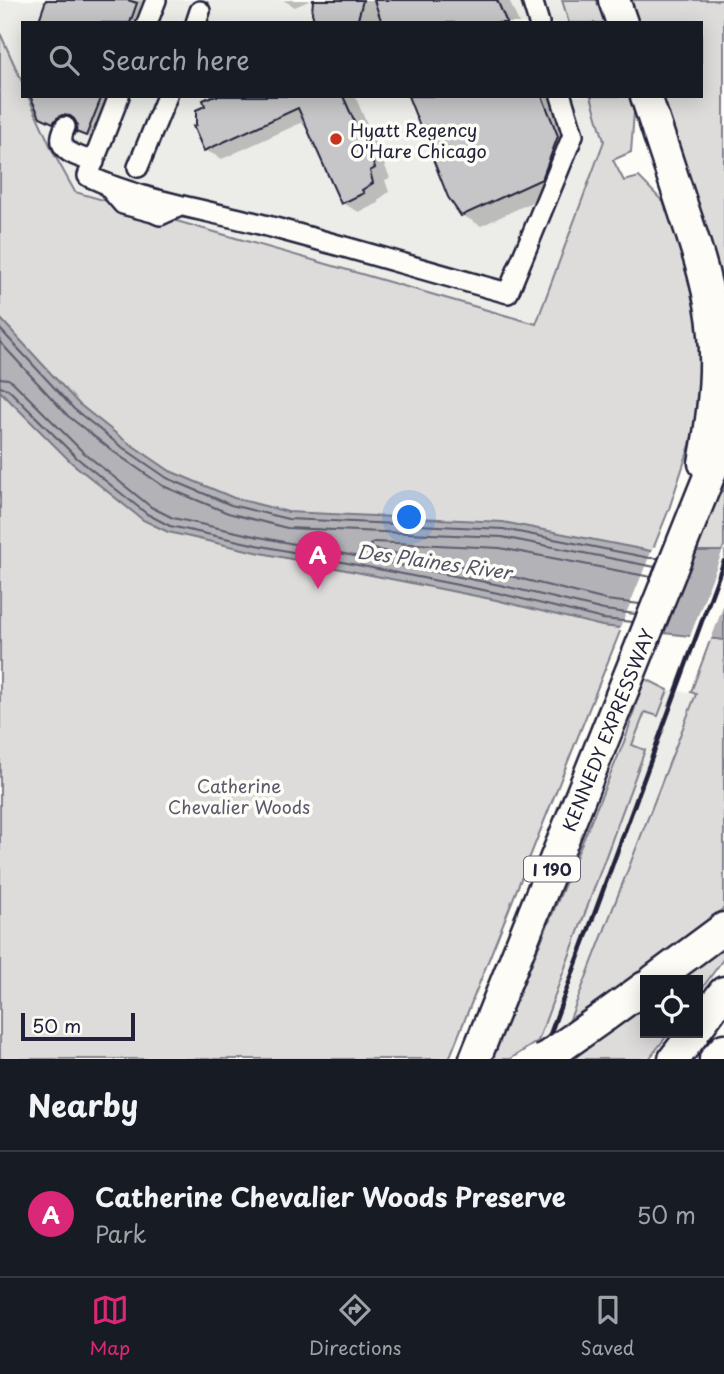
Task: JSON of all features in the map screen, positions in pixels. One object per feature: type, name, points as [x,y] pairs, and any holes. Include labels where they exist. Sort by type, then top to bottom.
[{"type":"highway","points":[[614,0],[621,21]]},
{"type":"highway","points":[[647,98],[697,253],[715,335],[713,405],[695,512]]},
{"type":"highway","name":"KENNEDY EXPRESSWAY","points":[[475,1059],[724,439]]},
{"type":"highway","points":[[661,975],[724,928]]},
{"type":"highway","points":[[544,1059],[640,991]]},
{"type":"highway","points":[[703,1020],[724,992]]},
{"type":"highway","points":[[674,1059],[690,1038]]},
{"type":"highway","points":[[715,1059],[724,1048]]},
{"type":"street","points":[[148,21],[156,0]]},
{"type":"street","points":[[532,0],[538,21]]},
{"type":"street","points":[[96,174],[118,98]]},
{"type":"street","points":[[138,166],[166,98]]},
{"type":"street","points":[[65,127],[61,135],[64,149],[96,174],[165,192],[180,206],[251,222],[508,293],[573,135],[562,98]]},
{"type":"shaded area","points":[[0,0],[562,0],[568,21],[21,21],[21,94],[0,46]]},
{"type":"shaded area","points":[[23,98],[592,98],[604,141],[537,324],[75,192],[69,205]]},
{"type":"shaded area","points":[[668,690],[696,693],[555,1059],[532,1059],[645,751],[632,745],[645,712],[658,716]]},
{"type":"green space","points":[[562,0],[602,0],[608,21],[568,21]]},
{"type":"green space","points":[[626,0],[724,0],[724,318],[723,303],[702,215],[660,98],[703,98],[703,21],[633,21]]},
{"type":"green space","name":"Catherine Chevalier Woods","points":[[0,33],[21,80],[21,98],[29,98],[54,154],[75,192],[536,324],[604,141],[592,98],[630,98],[634,112],[631,152],[613,160],[624,181],[639,177],[674,213],[698,304],[702,357],[699,403],[690,445],[669,509],[449,1059],[0,1059]]},
{"type":"green space","points":[[724,477],[724,546],[722,551],[695,551]]},
{"type":"green space","points":[[711,638],[724,640],[724,908],[614,991],[570,1019],[696,694],[691,692]]},
{"type":"green space","points":[[644,678],[668,690],[658,716],[645,712],[632,745],[645,750],[538,1041],[510,1059],[492,1059],[626,737]]},
{"type":"green space","points":[[724,946],[724,958],[703,987],[703,975],[685,975]]},
{"type":"green space","points":[[640,1007],[640,1038],[665,1038],[649,1059],[563,1059]]},
{"type":"water","name":"Des Plaines River","points":[[0,318],[79,404],[123,439],[170,471],[234,498],[288,512],[503,522],[651,551],[724,551],[724,640],[602,626],[496,600],[168,532],[143,520],[72,463],[0,391]]},
{"type":"pier","points":[[653,547],[696,547],[661,636],[619,631]]},
{"type":"pier","points":[[724,547],[724,604],[710,642],[689,639]]},
{"type":"building","points":[[46,0],[128,0],[137,3],[131,21],[39,21]]},
{"type":"building","points":[[313,0],[363,0],[358,21],[314,21]]},
{"type":"building","points":[[374,0],[497,0],[506,21],[381,21]]},
{"type":"building","points":[[31,98],[101,98],[86,136],[76,132],[77,124],[70,116],[62,115],[53,123],[40,117]]},
{"type":"building","name":"Hyatt Regency O'Hare Chicago","points":[[344,98],[375,168],[370,171],[373,183],[362,190],[364,193],[341,204],[298,108],[204,151],[193,126],[196,125],[196,110],[205,106],[203,100]]},
{"type":"building","points":[[409,98],[543,98],[558,136],[542,179],[461,216],[448,197]]},
{"type":"railway","points":[[541,1059],[724,561]]},
{"type":"place","name":"Hyatt Regency O'Hare Chicago","points":[[336,139]]},
{"type":"place","name":"Catherine Chevalier Woods Preserve","points":[[318,589]]}]
